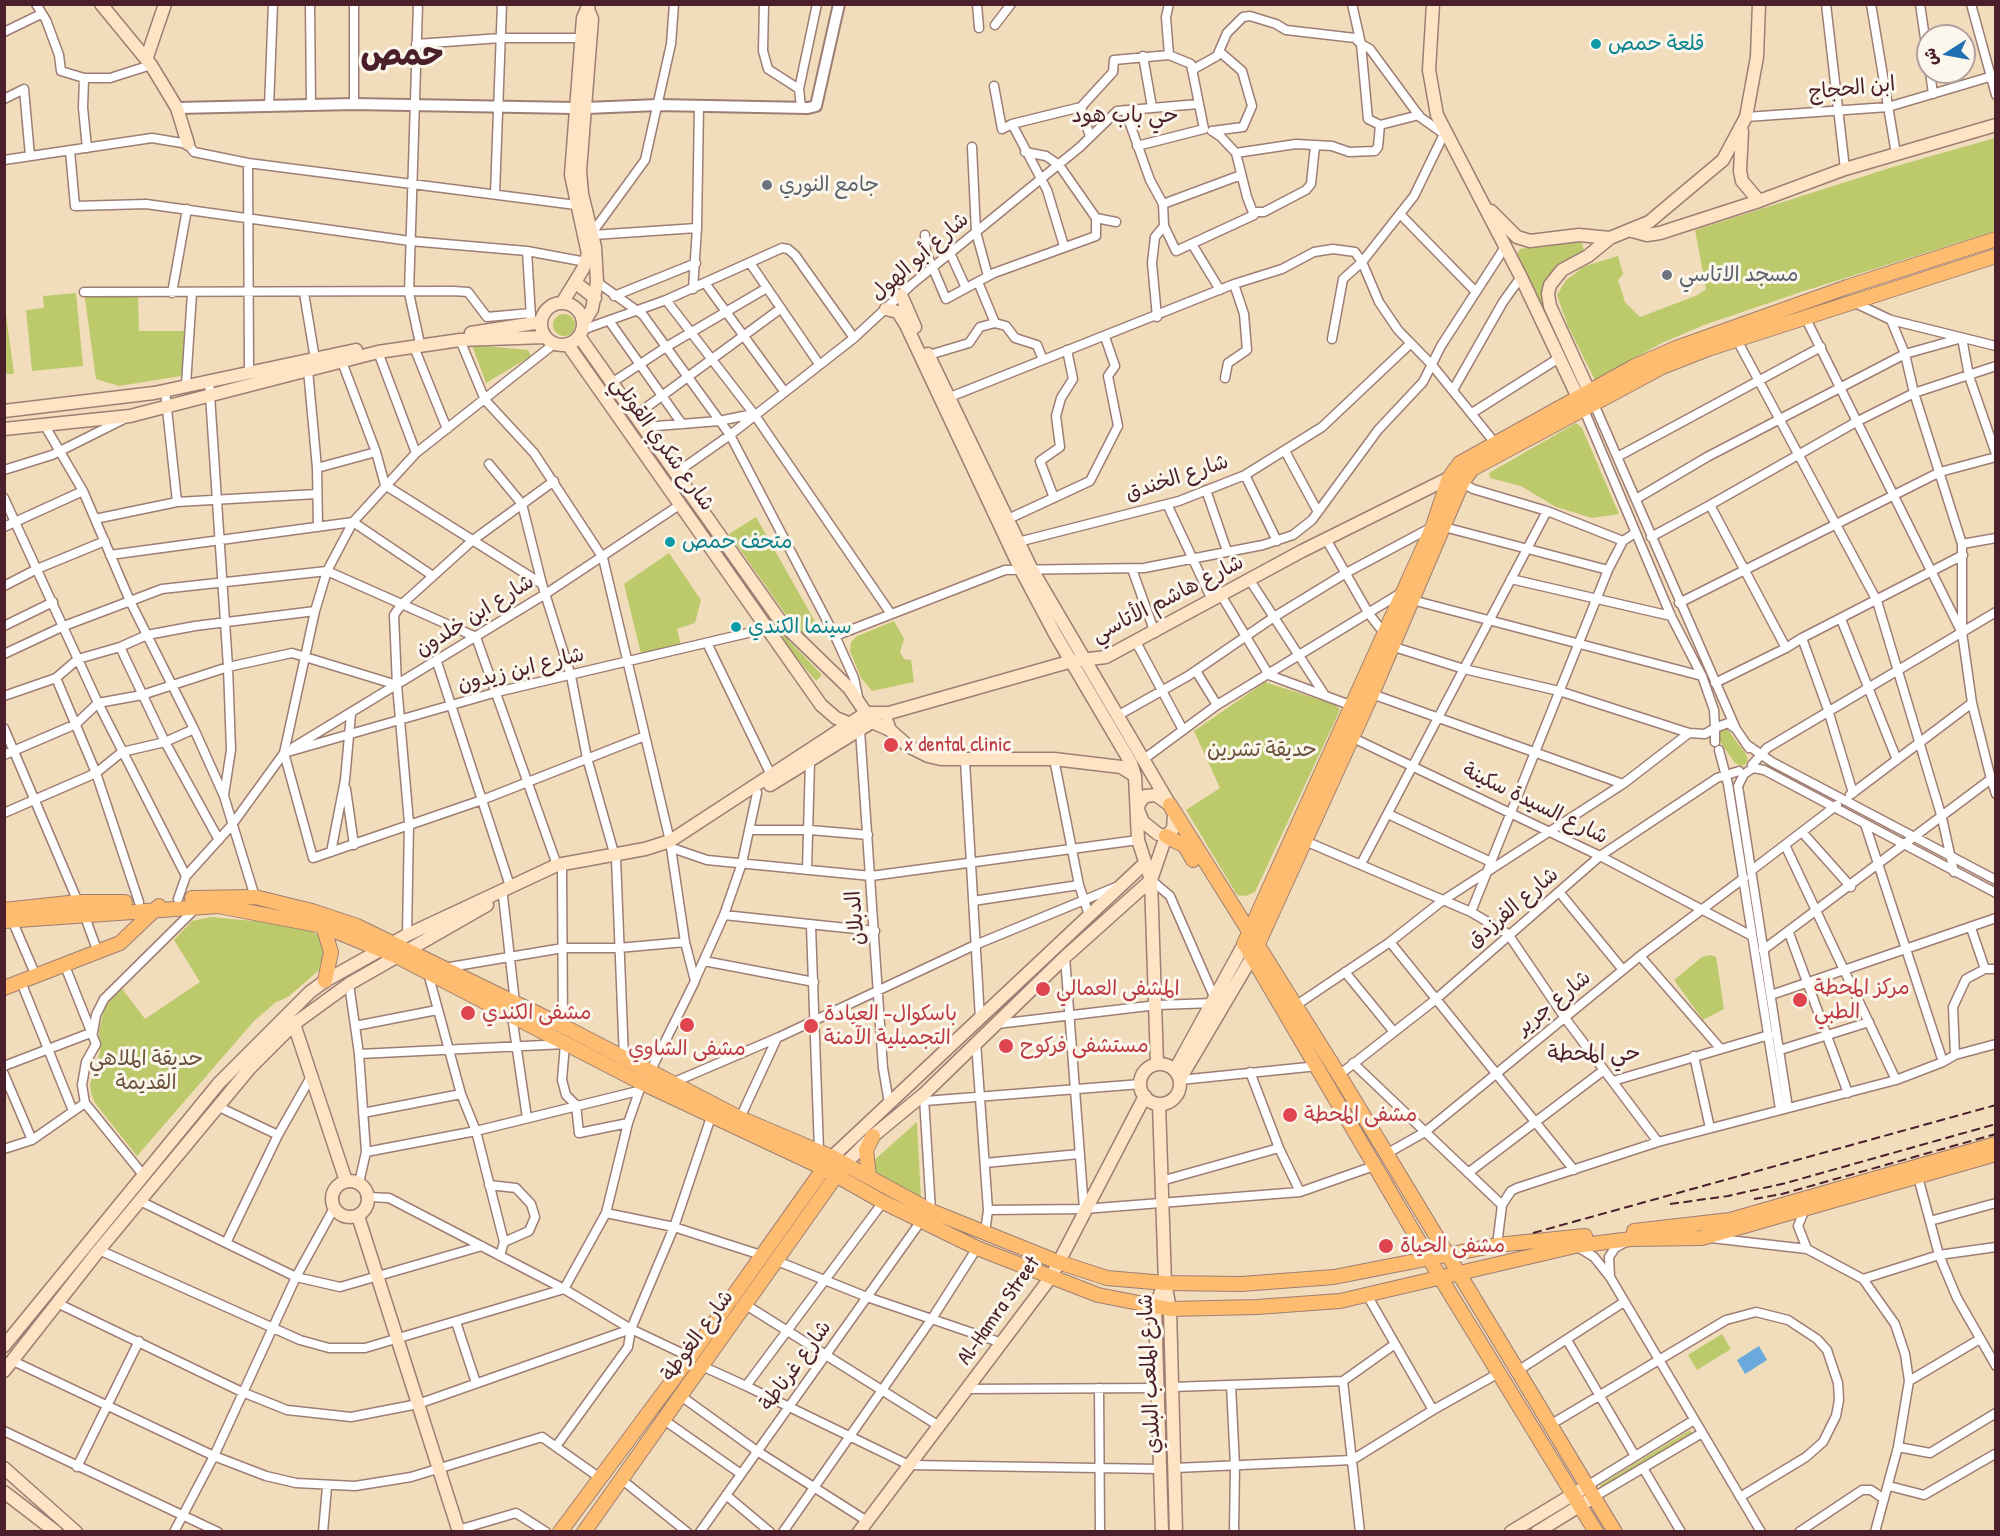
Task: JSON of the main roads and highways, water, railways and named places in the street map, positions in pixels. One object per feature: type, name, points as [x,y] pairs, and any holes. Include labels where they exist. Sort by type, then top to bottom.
[{"type":"main road","points":[[101,4],[149,61],[177,108],[188,144]]},
{"type":"main road","points":[[149,61],[165,4]]},
{"type":"main road","points":[[1433,4],[1429,70],[1437,115],[1444,134],[1482,201],[1559,358],[1587,401]]},
{"type":"main road","points":[[1759,4],[1757,57],[1744,120],[1740,171],[1742,181],[1759,201]]},
{"type":"main road","points":[[4,429],[130,416],[166,404],[211,395],[416,343],[460,340],[550,341],[568,345],[581,330],[595,298],[597,282],[593,234],[580,183],[581,38],[583,18],[589,7]]},
{"type":"main road","points":[[4,411],[102,401],[315,359],[416,343],[535,320],[548,309],[562,303],[576,283],[586,262],[587,244],[576,206],[571,175],[592,19],[589,7]]},
{"type":"main road","points":[[1587,401],[1550,306],[1548,294],[1550,285],[1562,270],[1588,256],[1610,238],[1632,231],[1649,222],[1723,160],[1744,120]]},
{"type":"main road","points":[[1632,231],[1647,235],[1660,233],[1759,201],[1845,169],[1995,125]]},
{"type":"main road","points":[[1482,201],[1517,237],[1530,241]]},
{"type":"main road","points":[[1505,248],[1530,241],[1579,235],[1610,238]]},
{"type":"main road","points":[[1456,480],[1480,463],[1587,401],[1633,367],[1676,348],[1847,286],[1995,239]]},
{"type":"main road","points":[[1178,1076],[1164,1064],[1157,1064],[1145,1071],[1141,1084],[1145,1096],[1159,1104],[1173,1100],[1178,1094],[1178,1076],[1215,1001],[1251,946],[1350,705],[1384,633],[1406,596],[1438,527],[1460,463],[1496,443],[1662,367],[1805,317],[1995,256]]},
{"type":"main road","points":[[576,283],[595,298]]},
{"type":"main road","points":[[901,295],[1018,542],[1026,568]]},
{"type":"main road","points":[[562,303],[576,309],[581,330]]},
{"type":"main road","points":[[886,309],[898,312],[906,325],[1026,568],[1131,763],[1136,776],[1138,840],[1151,880]]},
{"type":"main road","points":[[535,320],[550,341]]},
{"type":"main road","name":"شارع شكري القوتلي","points":[[581,330],[613,382],[781,622],[858,700],[869,718]]},
{"type":"main road","name":"شارع شكري القوتلي","points":[[568,345],[770,627],[822,705],[836,718],[855,727]]},
{"type":"main road","name":"شارع هاشم الأتاسي","points":[[869,718],[1078,661],[1106,657],[1155,633],[1302,551],[1456,480]]},
{"type":"main road","points":[[1178,1076],[1251,946],[1305,841],[1372,694],[1391,646],[1406,596]]},
{"type":"main road","points":[[1078,661],[1144,759],[1374,1166],[1596,1532]]},
{"type":"main road","points":[[836,718],[847,717],[852,713],[858,700]]},
{"type":"main road","points":[[889,712],[887,722],[890,730]]},
{"type":"main road","points":[[671,845],[771,775],[869,718],[890,730],[908,746],[928,756],[965,760],[1054,759],[1121,767],[1136,776]]},
{"type":"main road","points":[[398,949],[407,935],[560,867],[671,845],[810,761],[855,727]]},
{"type":"main road","points":[[1157,1064],[1151,880],[1166,836],[1172,832],[1174,820],[1170,805],[1156,795],[1145,796],[1141,799],[1138,810],[1150,829],[1166,836],[1185,846],[1251,946],[1295,1006],[1615,1532]]},
{"type":"main road","points":[[560,1532],[690,1357],[761,1255],[889,1103],[980,1019],[1117,886],[1144,864]]},
{"type":"main road","points":[[834,1166],[924,1098],[976,1042],[1065,957],[1151,880]]},
{"type":"main road","points":[[4,1371],[99,1250],[250,1068],[294,1024],[398,949],[506,891]]},
{"type":"main road","points":[[4,980],[96,947],[128,930],[151,905],[178,899],[255,897],[312,910],[398,949],[435,971],[514,1011],[565,1044],[711,1117],[834,1166],[869,1177],[931,1211],[1058,1262],[1107,1278],[1165,1283],[1241,1284],[1334,1277],[1497,1245],[1730,1220],[1995,1143]]},
{"type":"main road","points":[[7,913],[151,905],[218,906],[323,926],[380,949],[398,949]]},
{"type":"main road","points":[[4,988],[120,943],[151,905]]},
{"type":"main road","points":[[323,926],[331,952],[325,981]]},
{"type":"main road","points":[[4,1346],[219,1083],[310,992],[380,949]]},
{"type":"main road","points":[[514,1011],[563,1026],[624,1059],[643,1082],[672,1083],[740,1118],[819,1151],[834,1166],[883,1202],[977,1248],[1098,1295],[1170,1309],[1257,1308],[1340,1301],[1575,1246],[1631,1239],[1701,1238],[1995,1154]]},
{"type":"main road","points":[[294,1024],[346,1181]]},
{"type":"main road","name":"Al-Hamra Street","points":[[863,1526],[1051,1277],[1084,1209],[1145,1096]]},
{"type":"main road","points":[[1159,1104],[1165,1283]]},
{"type":"main road","points":[[869,1177],[866,1150],[873,1136]]},
{"type":"main road","name":"شارع الغوطة","points":[[584,1532],[777,1261],[834,1166]]},
{"type":"main road","points":[[346,1181],[360,1183],[369,1197],[367,1208],[358,1216],[347,1218],[334,1208],[333,1192],[346,1181]]},
{"type":"main road","points":[[358,1216],[458,1531]]},
{"type":"main road","name":"شارع الملعب البلدي","points":[[1162,1532],[1155,1306],[1165,1283]]},
{"type":"main road","name":"شارع الملعب البلدي","points":[[1165,1283],[1170,1309],[1176,1532]]},
{"type":"main road","points":[[4,1468],[76,1532]]},
{"type":"main road","points":[[1511,1532],[1591,1491]]},
{"type":"main road","points":[[4,1492],[57,1532]]},
{"type":"main road","points":[[1537,1532],[1577,1499]]},
{"type":"water","points":[[1759,1346],[1767,1360],[1745,1374],[1737,1360]]},
{"type":"railway","points":[[1533,1233],[1996,1105]]},
{"type":"railway","points":[[1670,1204],[1728,1196],[1786,1183],[1996,1124]]},
{"type":"railway","points":[[1754,1199],[1782,1194],[1996,1134]]},
{"type":"place","name":"قلعة حمص","points":[[1596,44]]},
{"type":"place","name":"جامع النوري","points":[[767,185]]},
{"type":"place","name":"مسجد الاتاسي","points":[[1667,275]]},
{"type":"place","name":"متحف حمص","points":[[670,542]]},
{"type":"place","name":"سينما الكندي","points":[[736,627]]},
{"type":"place","name":"x dental clinic","points":[[891,745]]},
{"type":"place","name":"المشفى العمالي","points":[[1043,989]]},
{"type":"place","name":"مركز المحطة الطبي","points":[[1800,1000]]},
{"type":"place","name":"مشفى الكندي","points":[[468,1013]]},
{"type":"place","name":"مشفى الشاوي","points":[[687,1025]]},
{"type":"place","name":"باسكوال- العيادة التجميلية الآمنة","points":[[811,1026]]},
{"type":"place","name":"مستشفى فركوح","points":[[1006,1046]]},
{"type":"place","name":"مشفى المحطة","points":[[1290,1115]]},
{"type":"place","name":"مشفى الحياة","points":[[1386,1246]]},
{"type":"district","name":"حمص","points":[[402,56]]},
{"type":"district","name":"حي باب هود","points":[[1125,116]]},
{"type":"district","name":"حي المحطة","points":[[1594,1054]]},
{"type":"park label","name":"حديقة تشرين","points":[[1262,750]]},
{"type":"park label","name":"حديقة الملاهي القديمة","points":[[146,1071]]}]
